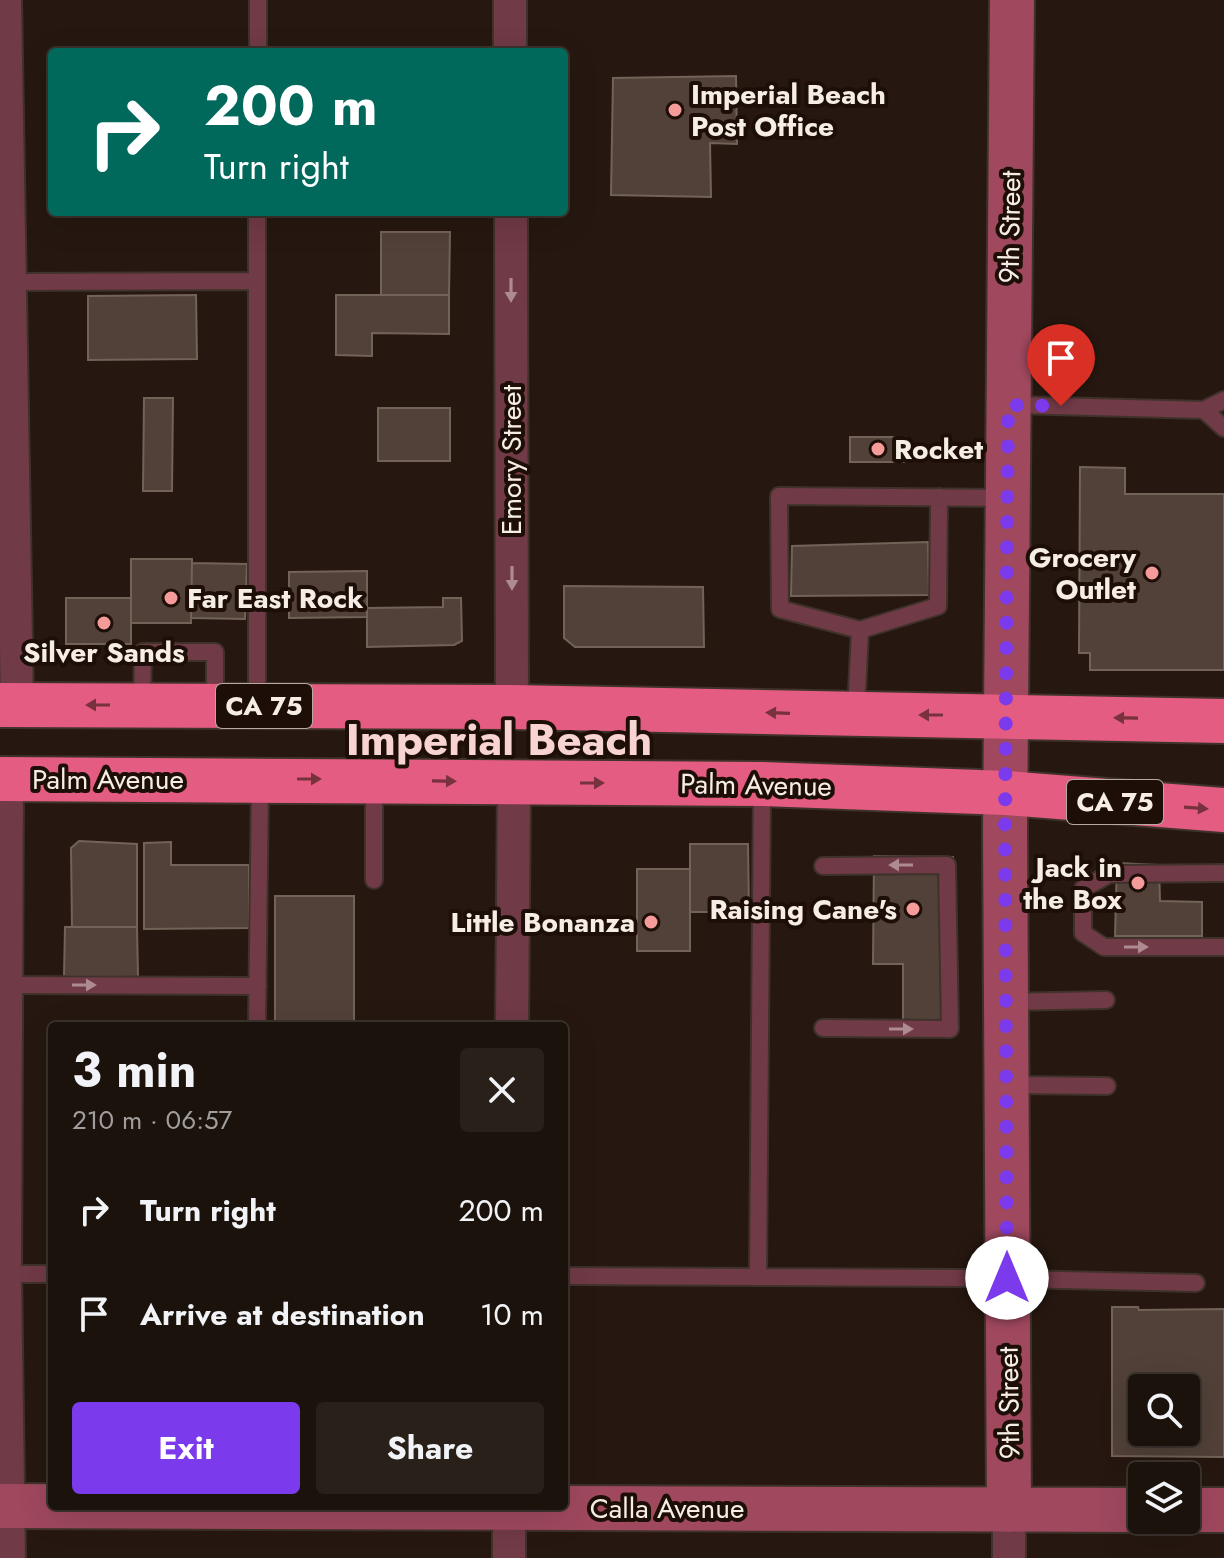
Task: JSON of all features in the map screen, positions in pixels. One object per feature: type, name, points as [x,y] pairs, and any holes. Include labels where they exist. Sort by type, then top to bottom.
[{"type":"highway","name":"CA 75","points":[[6,715],[142,706],[512,707],[1224,721]]},
{"type":"highway","name":"Palm Avenue","points":[[3,779],[374,779],[762,784],[1006,793],[1224,810]]},
{"type":"street","points":[[5,0],[9,282],[6,715]]},
{"type":"street","points":[[510,0],[510,48]]},
{"type":"street","name":"9th Street","points":[[1009,1558],[1006,717],[1012,0]]},
{"type":"street","name":"Emory Street","points":[[511,216],[512,707]]},
{"type":"street","points":[[3,779],[6,985],[2,1274],[5,1506],[9,1558]]},
{"type":"street","points":[[512,1022],[514,782]]},
{"type":"street","name":"Calla Avenue","points":[[5,1506],[48,1506]]},
{"type":"street","name":"Calla Avenue","points":[[568,1507],[1128,1510]]},
{"type":"street","points":[[509,1510],[509,1558]]},
{"type":"street","points":[[1200,1510],[1224,1510]]},
{"type":"lane","points":[[258,0],[258,48]]},
{"type":"lane","points":[[236,706],[257,281],[257,216]]},
{"type":"lane","points":[[9,282],[257,281]]},
{"type":"lane","points":[[1008,405],[1204,410],[1224,400]]},
{"type":"lane","points":[[1204,410],[1224,428]]},
{"type":"lane","points":[[939,497],[938,606],[860,630],[780,609],[779,496],[939,497],[1008,498]]},
{"type":"lane","points":[[856,715],[860,630]]},
{"type":"lane","points":[[374,779],[374,880]]},
{"type":"lane","points":[[257,1022],[260,780]]},
{"type":"lane","points":[[758,1277],[762,784]]},
{"type":"lane","points":[[823,866],[947,865],[950,1029],[823,1028]]},
{"type":"lane","points":[[1224,873],[1109,874],[1083,889],[1083,933],[1104,947],[1224,947]]},
{"type":"lane","points":[[6,985],[258,986]]},
{"type":"lane","points":[[1006,1002],[1106,1000]]},
{"type":"lane","points":[[1006,1085],[1107,1086]]},
{"type":"lane","points":[[2,1274],[48,1274]]},
{"type":"lane","points":[[568,1276],[1007,1278],[1196,1283]]},
{"type":"building","name":"Imperial Beach Post Office","points":[[736,76],[737,144],[710,143],[711,197],[611,195],[613,78]]},
{"type":"building","points":[[381,232],[450,232],[449,295],[381,295]]},
{"type":"building","points":[[196,295],[197,359],[88,360],[88,296]]},
{"type":"building","points":[[336,295],[449,295],[449,334],[372,333],[372,356],[336,355]]},
{"type":"building","points":[[144,398],[173,398],[172,491],[143,491]]},
{"type":"building","points":[[378,408],[450,408],[450,461],[378,461]]},
{"type":"building","name":"Rocket","points":[[850,437],[906,437],[906,462],[850,462]]},
{"type":"building","name":"Grocery Outlet","points":[[1080,467],[1125,468],[1125,494],[1224,494],[1224,670],[1090,670],[1090,653],[1079,653]]},
{"type":"building","points":[[928,542],[929,595],[791,596],[792,546]]},
{"type":"building","points":[[131,559],[192,559],[191,623],[131,623]]},
{"type":"building","points":[[192,563],[247,564],[245,619],[191,618]]},
{"type":"building","points":[[367,571],[367,617],[289,618],[289,572]]},
{"type":"building","points":[[564,586],[703,587],[704,647],[575,647],[564,638]]},
{"type":"building","points":[[66,598],[131,598],[131,644],[66,644]]},
{"type":"building","points":[[443,598],[461,598],[462,641],[454,645],[367,647],[367,608],[443,607]]},
{"type":"building","points":[[79,841],[137,844],[137,927],[72,927],[71,848]]},
{"type":"building","points":[[171,842],[171,865],[249,865],[249,928],[144,929],[144,843]]},
{"type":"building","points":[[690,844],[748,844],[749,912],[690,912]]},
{"type":"building","name":"Raising Cane's","points":[[874,856],[953,857],[952,962],[943,1029],[903,1029],[903,964],[873,964]]},
{"type":"building","name":"Jack in the Box","points":[[1117,863],[1159,865],[1160,901],[1202,902],[1202,936],[1115,936]]},
{"type":"building","points":[[637,869],[690,869],[690,951],[637,951]]},
{"type":"building","points":[[275,896],[354,896],[354,1022],[275,1022]]},
{"type":"building","points":[[65,927],[137,927],[138,977],[64,976]]},
{"type":"building","points":[[1112,1307],[1138,1307],[1139,1310],[1224,1309],[1224,1457],[1112,1456]]},
{"type":"place","name":"Imperial Beach Post Office","points":[[675,110]]},
{"type":"place","name":"Rocket","points":[[878,449]]},
{"type":"place","name":"Grocery Outlet","points":[[1152,573]]},
{"type":"place","name":"Far East Rock","points":[[171,598]]},
{"type":"place","name":"Silver Sands","points":[[104,623]]},
{"type":"place","name":"Jack in the Box","points":[[1138,883]]},
{"type":"place","name":"Raising Cane's","points":[[913,909]]},
{"type":"place","name":"Little Bonanza","points":[[651,922]]},
{"type":"district","name":"Imperial Beach","points":[[499,740]]},
{"type":"route","points":[[1007,1278],[1005,832],[1008,405],[1061,406]]}]
